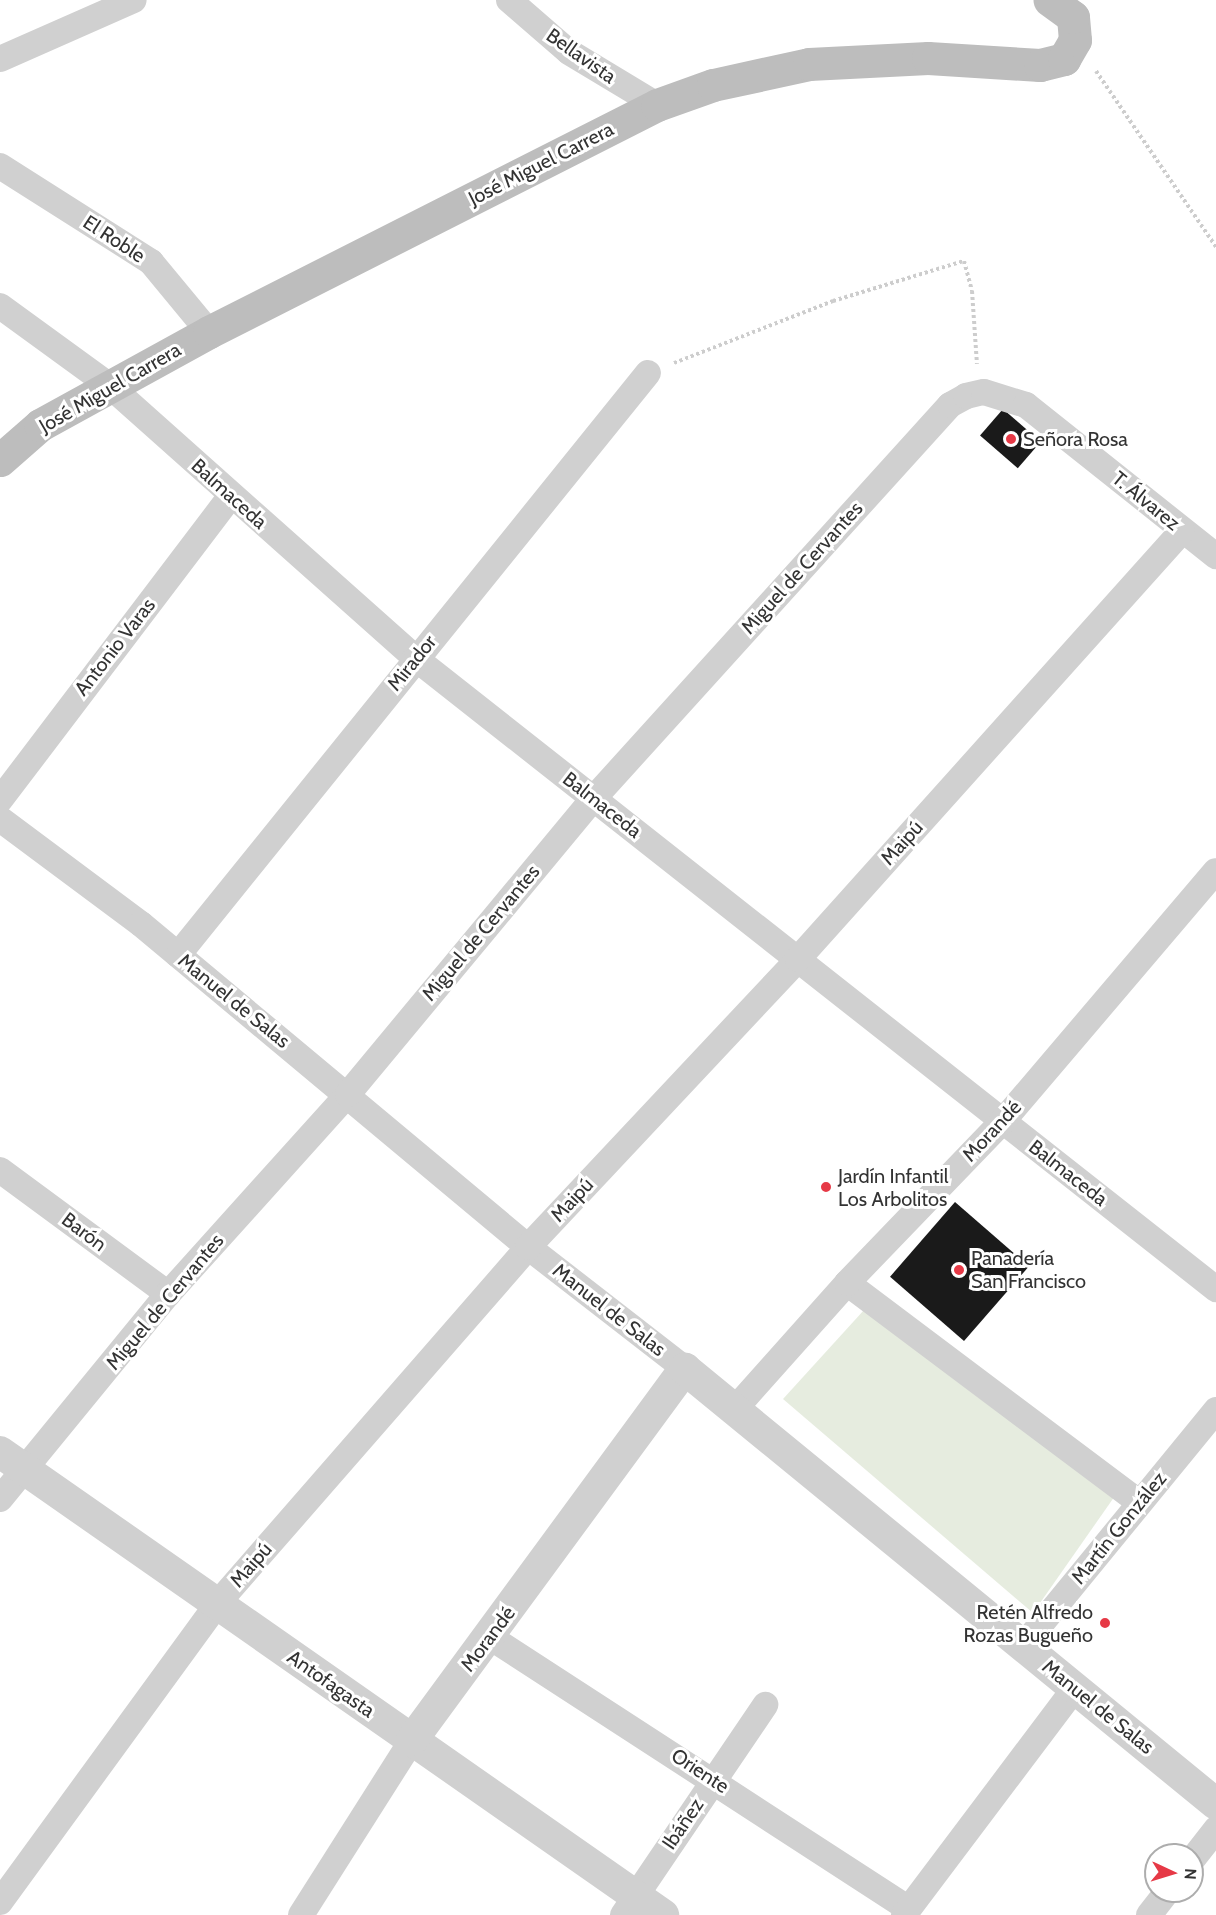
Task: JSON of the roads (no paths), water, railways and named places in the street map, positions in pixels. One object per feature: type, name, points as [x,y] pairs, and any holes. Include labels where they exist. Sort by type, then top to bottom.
[{"type":"main road","name":"José Miguel Carrera","points":[[0,460],[40,425],[209,332],[657,105],[713,85],[809,64],[928,58],[1040,65],[1064,59],[1075,40],[1073,17],[1050,0]]},
{"type":"street","points":[[0,59],[134,0]]},
{"type":"street","name":"Bellavista","points":[[509,0],[568,52],[657,105]]},
{"type":"street","name":"El Roble","points":[[0,166],[151,262],[209,332]]},
{"type":"street","name":"Balmaceda","points":[[0,306],[110,386],[231,496],[416,658],[1216,1289]]},
{"type":"street","name":"Mirador","points":[[178,955],[648,373]]},
{"type":"street","name":"T. Álvarez","points":[[984,392],[1026,405],[1216,556]]},
{"type":"street","name":"Miguel de Cervantes","points":[[0,1499],[26,1471],[168,1294],[348,1094],[594,798],[950,405],[966,396],[984,392]]},
{"type":"street","name":"Antonio Varas","points":[[0,800],[231,496]]},
{"type":"street","name":"Maipú","points":[[0,1902],[217,1604],[528,1247],[798,959],[1182,531]]},
{"type":"street","name":"Manuel de Salas","points":[[0,819],[178,955],[348,1094],[528,1247],[685,1369],[1216,1804]]},
{"type":"street","name":"Morandé","points":[[734,1410],[847,1283],[1003,1121],[1216,871]]},
{"type":"street","name":"Barón","points":[[0,1170],[168,1294]]},
{"type":"street","points":[[847,1283],[1139,1502]]},
{"type":"street","name":"Morandé","points":[[301,1915],[412,1740],[685,1369]]},
{"type":"street","name":"Martín González","points":[[1023,1646],[1216,1410]]},
{"type":"street","name":"Antofagasta","points":[[0,1452],[412,1740],[629,1906],[663,1915]]},
{"type":"street","name":"Oriente","points":[[490,1637],[713,1779],[906,1912]]},
{"type":"street","points":[[906,1912],[1075,1688]]},
{"type":"street","name":"Ibáñez","points":[[629,1906],[765,1705]]},
{"type":"street","points":[[1204,1844],[1216,1829]]},
{"type":"street","points":[[1149,1915],[1158,1903]]},
{"type":"place","name":"Señora Rosa","points":[[1011,439]]},
{"type":"place","name":"Jardín Infantil Los Arbolitos","points":[[826,1187]]},
{"type":"place","name":"Panadería San Francisco","points":[[959,1270]]},
{"type":"place","name":"Retén Alfredo Rozas Bugueño","points":[[1105,1623]]}]
